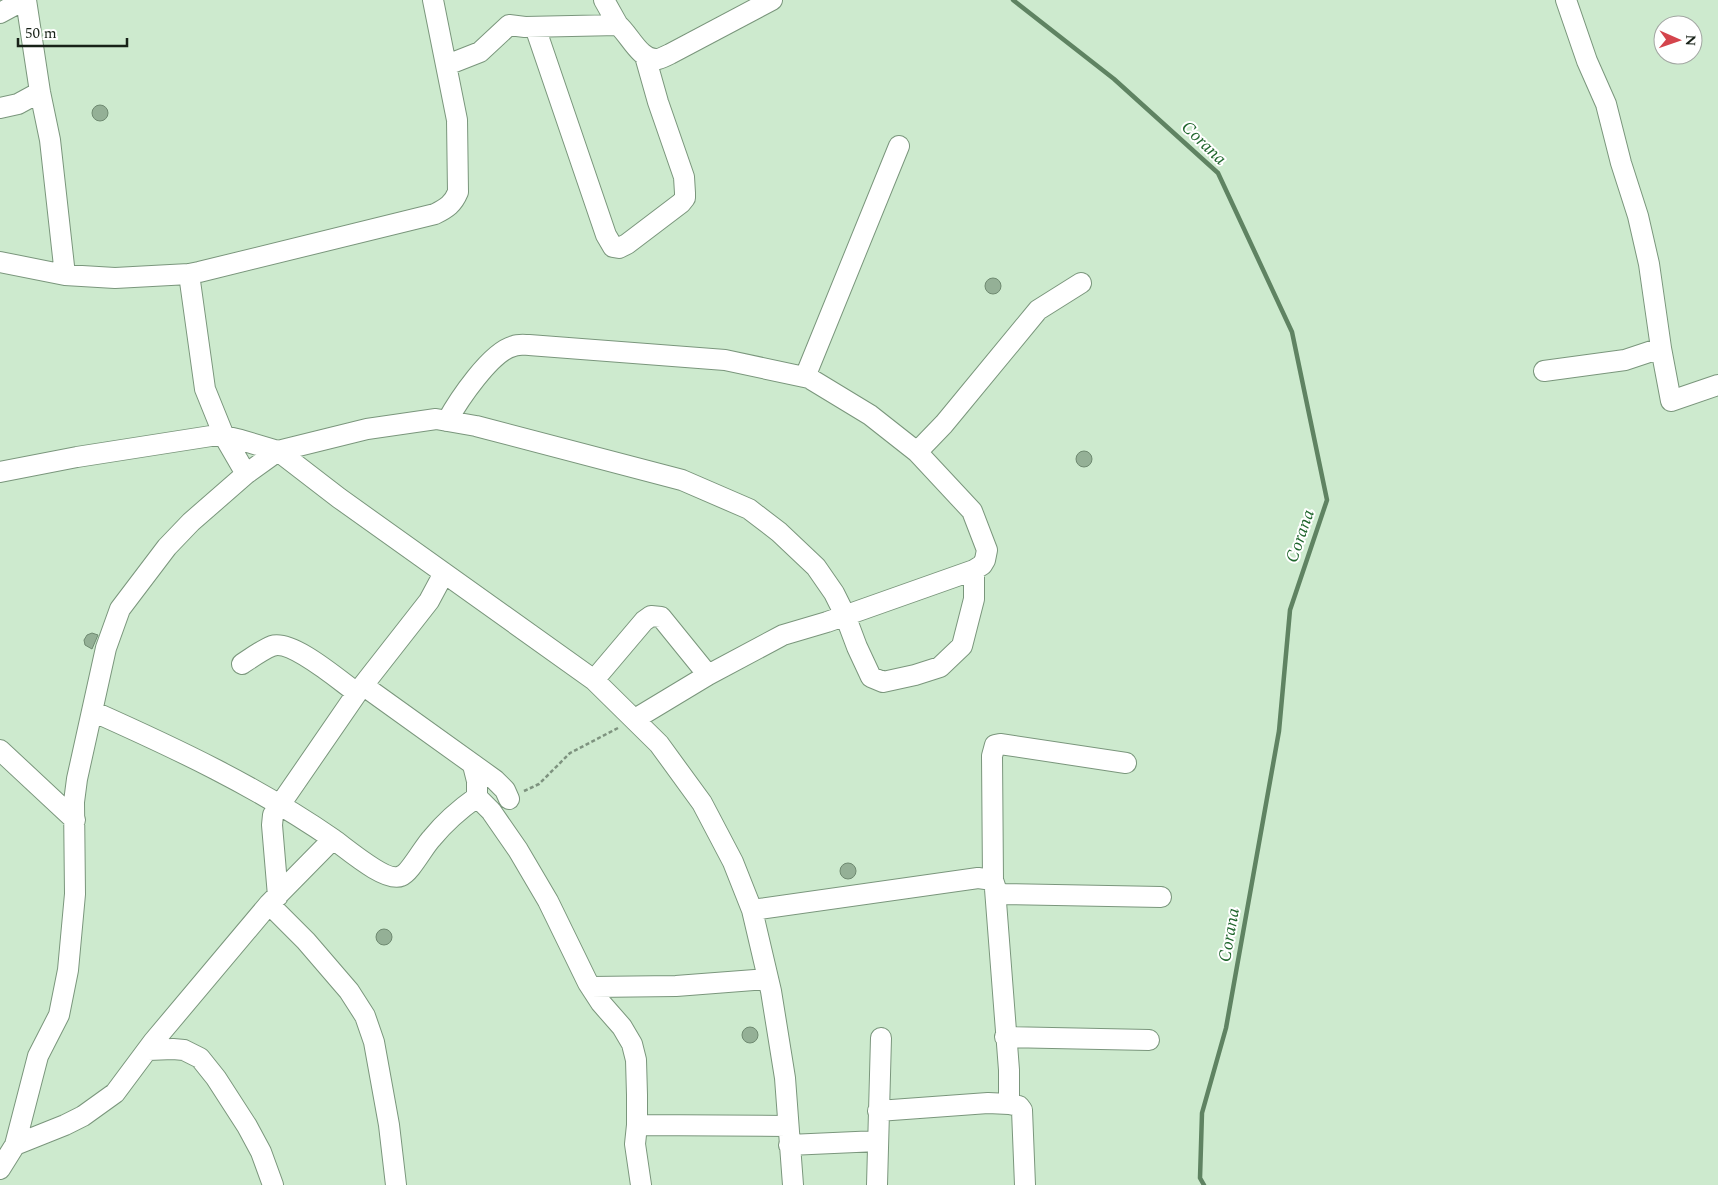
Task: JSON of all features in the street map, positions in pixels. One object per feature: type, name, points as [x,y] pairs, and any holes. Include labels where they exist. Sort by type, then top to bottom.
[{"type":"street","points":[[0,13],[25,0],[50,140],[65,275]]},
{"type":"street","points":[[0,262],[65,275],[115,278],[189,274],[435,214],[450,206],[458,192],[457,120],[433,0]]},
{"type":"street","points":[[535,26],[606,234],[613,247],[619,248],[681,203],[685,198],[684,177],[658,102],[645,56],[625,31],[618,26],[604,0]]},
{"type":"street","points":[[645,56],[658,59],[670,54],[772,0]]},
{"type":"street","points":[[1566,0],[1587,61],[1606,104],[1621,163],[1638,216],[1649,264],[1661,348],[1672,401],[1718,385]]},
{"type":"street","points":[[447,65],[480,52],[509,24],[535,26],[618,26]]},
{"type":"street","points":[[0,108],[18,104],[40,92]]},
{"type":"street","points":[[804,377],[899,146]]},
{"type":"street","points":[[189,274],[205,389],[224,436],[246,474]]},
{"type":"street","points":[[917,452],[944,424],[1038,310],[1081,283]]},
{"type":"street","points":[[446,421],[455,405],[492,359],[501,351],[513,346],[539,346],[725,360],[809,378],[870,415],[917,452],[972,511],[987,550],[982,565],[974,570],[782,635],[708,675],[635,719]]},
{"type":"street","points":[[1544,371],[1625,360],[1661,348]]},
{"type":"street","points":[[0,1169],[15,1145],[38,1056],[58,1015],[68,970],[76,894],[74,802],[77,779],[106,648],[120,609],[167,547],[191,522],[246,474],[278,451],[367,429],[436,419],[476,426],[682,480],[749,509],[779,532],[816,567],[834,593],[845,614],[857,647],[871,676],[883,682],[928,672],[940,667],[962,646],[974,599],[974,570]]},
{"type":"street","points":[[0,472],[96,454],[211,436],[224,436],[278,451],[339,498],[594,680],[659,744],[702,803],[733,862],[752,910],[768,979],[785,1078],[793,1185]]},
{"type":"street","points":[[396,1185],[389,1125],[374,1042],[366,1016],[349,991],[274,900],[272,825],[273,815],[280,804],[361,690],[429,601],[444,572]]},
{"type":"street","points":[[594,680],[650,616],[661,617],[708,675]]},
{"type":"street","points":[[242,664],[273,646],[288,646],[361,690],[495,780],[505,790],[509,799]]},
{"type":"street","points":[[92,711],[176,748],[280,804],[333,839],[372,868],[392,876],[401,877],[406,873],[431,838],[461,808],[477,797]]},
{"type":"street","points":[[1009,1104],[1009,1070],[994,885],[992,756],[995,745],[1000,744],[1126,763]]},
{"type":"street","points":[[0,750],[75,820]]},
{"type":"street","points":[[473,765],[477,781],[477,797],[491,811],[518,850],[548,901],[591,987],[622,1027],[632,1044],[636,1060],[637,1125],[634,1144],[641,1185]]},
{"type":"street","points":[[15,1145],[64,1125],[115,1093],[148,1050],[274,900],[333,839]]},
{"type":"street","points":[[752,910],[978,878],[994,885],[997,892],[1004,894],[1161,897]]},
{"type":"street","points":[[591,987],[676,986],[768,979]]},
{"type":"street","points":[[1005,1037],[1149,1040]]},
{"type":"street","points":[[877,1185],[880,1038]]},
{"type":"street","points":[[148,1050],[174,1048],[184,1050],[200,1058],[216,1078],[247,1126],[261,1152],[273,1185]]},
{"type":"street","points":[[878,1111],[988,1103],[1018,1106],[1022,1110],[1025,1185]]},
{"type":"street","points":[[637,1125],[878,1141]]},
{"type":"path","points":[[509,799],[539,784],[570,754],[635,719]]},
{"type":"building","points":[[97,105],[103,105],[108,110],[106,119],[97,121],[92,116],[92,110]]},
{"type":"building","points":[[990,278],[996,278],[1001,283],[999,292],[990,294],[985,289],[985,283]]},
{"type":"building","points":[[1081,451],[1087,451],[1092,456],[1090,465],[1081,467],[1076,462],[1076,456]]},
{"type":"building","points":[[92,633],[98,635],[92,649],[85,645],[84,640],[87,635]]},
{"type":"building","points":[[845,863],[851,863],[856,868],[854,877],[845,879],[840,874],[840,868]]},
{"type":"building","points":[[381,929],[387,929],[392,934],[390,943],[381,945],[376,940],[376,934]]},
{"type":"building","points":[[747,1027],[753,1027],[758,1032],[756,1041],[747,1043],[742,1038],[742,1032]]},
{"type":"waterway","name":"Corana","points":[[1013,0],[1114,79],[1218,173],[1292,332],[1327,500],[1290,610],[1279,731],[1226,1028],[1202,1113],[1200,1178],[1204,1185]]}]
